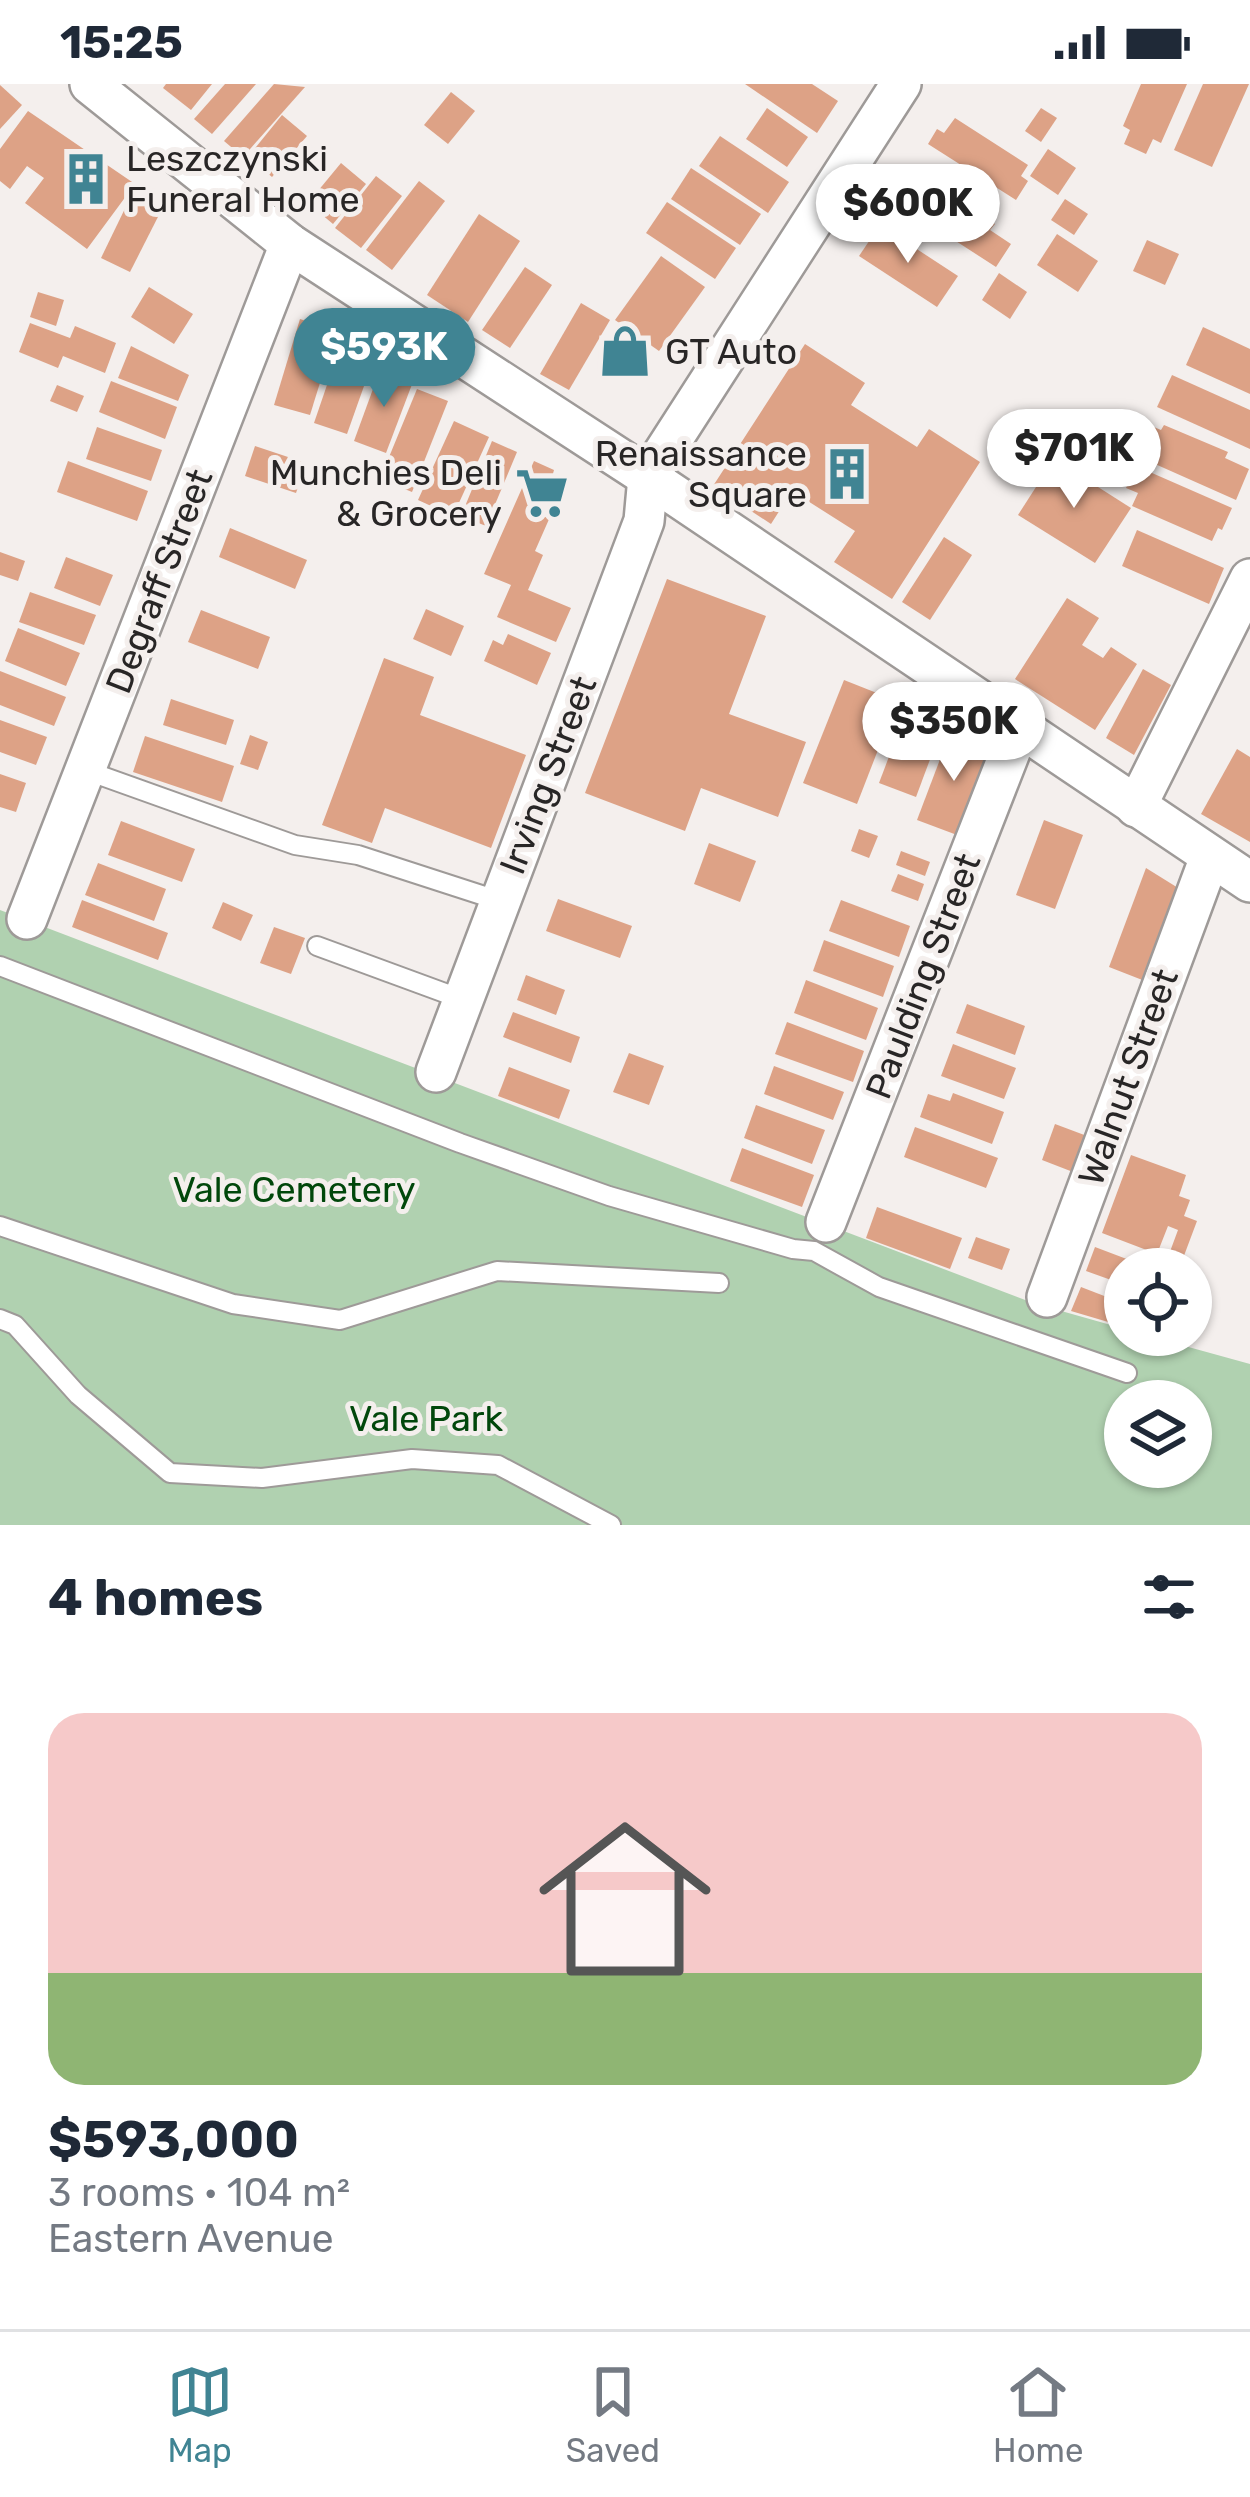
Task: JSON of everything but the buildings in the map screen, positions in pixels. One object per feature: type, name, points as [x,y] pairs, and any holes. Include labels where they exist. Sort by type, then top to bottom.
[{"type":"street","points":[[90,84],[290,244],[648,477],[1250,882]]},
{"type":"street","points":[[648,477],[901,84]]},
{"type":"street","name":"Degraff Street","points":[[27,919],[290,244]]},
{"type":"street","name":"Irving Street","points":[[436,1072],[644,521],[648,477]]},
{"type":"street","points":[[1136,807],[1250,579]]},
{"type":"street","name":"Paulding Street","points":[[826,1222],[1019,729]]},
{"type":"street","name":"Walnut Street","points":[[1047,1297],[1210,857]]},
{"type":"lane","points":[[85,770],[295,845],[358,855],[500,901]]},
{"type":"lane","points":[[317,946],[464,1000]]},
{"type":"lane","points":[[1,970],[609,1196],[814,1251],[878,1287],[1127,1373]]},
{"type":"lane","points":[[0,1226],[233,1304],[340,1320],[497,1271],[719,1282]]},
{"type":"lane","points":[[0,1318],[15,1325],[78,1395],[170,1473],[262,1478],[412,1459],[498,1465],[611,1525]]},
{"type":"green space","name":"Vale Cemetery","points":[[0,910],[1033,1303],[1104,1323],[1104,1356],[1212,1354],[1250,1364],[1250,1525],[0,1525]]},
{"type":"place","name":"Leszczynski Funeral Home","points":[[86,179]]},
{"type":"place","name":"GT Auto","points":[[625,351]]},
{"type":"place","name":"Renaissance Square","points":[[847,474]]},
{"type":"place","name":"Munchies Deli & Grocery","points":[[542,493]]},
{"type":"park label","name":"Vale Park","points":[[426,1418]]}]
